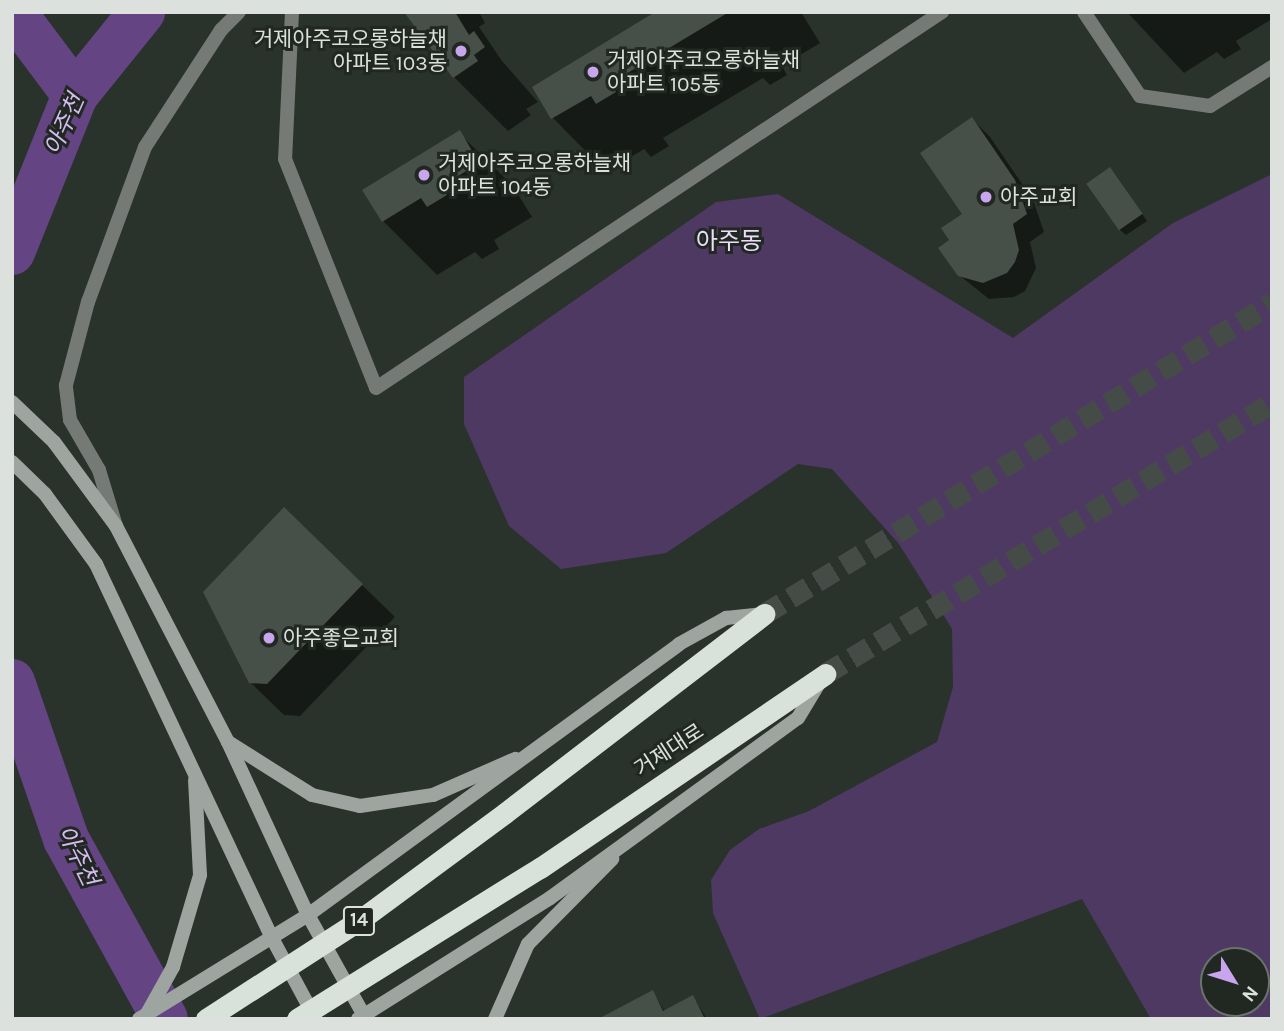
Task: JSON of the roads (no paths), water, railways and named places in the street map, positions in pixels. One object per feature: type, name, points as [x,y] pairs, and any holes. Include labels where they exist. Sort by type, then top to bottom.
[{"type":"highway","name":"14","points":[[206,1019],[364,917],[505,813],[764,614]]},
{"type":"highway","name":"거제대로","points":[[297,1019],[540,868],[825,674]]},
{"type":"street","points":[[116,526],[99,470],[70,420],[66,385],[88,302],[145,147],[221,30],[239,12]]},
{"type":"street","points":[[292,12],[285,159],[376,388],[942,12]]},
{"type":"street","points":[[1084,12],[1140,96],[1209,106],[1272,66]]},
{"type":"street","points":[[12,402],[54,442],[116,526],[228,742],[308,915],[363,1018],[550,898],[798,718],[813,700],[825,674]]},
{"type":"street","points":[[12,462],[46,494],[96,564],[191,758],[272,937],[316,1019]]},
{"type":"street","points":[[143,1016],[308,915],[542,747],[679,644],[726,618],[764,614]]},
{"type":"street","points":[[228,742],[312,795],[360,806],[433,794],[542,747]]},
{"type":"street","points":[[143,1016],[173,967],[200,875],[200,804],[191,758]]},
{"type":"street","points":[[495,1019],[528,944],[623,843]]},
{"type":"waterway","points":[[13,12],[75,95]]},
{"type":"waterway","name":"아주천","points":[[12,252],[75,95],[142,12]]},
{"type":"waterway","name":"아주천","points":[[12,682],[66,839],[165,1019]]},
{"type":"tunnel","points":[[764,614],[1272,303]]},
{"type":"tunnel","points":[[825,674],[1272,403]]},
{"type":"place","name":"거제아주코오롱하늘채 아파트 103동","points":[[461,51]]},
{"type":"place","name":"거제아주코오롱하늘채 아파트 105동","points":[[593,72]]},
{"type":"place","name":"거제아주코오롱하늘채 아파트 104동","points":[[424,175]]},
{"type":"place","name":"아주교회","points":[[986,197]]},
{"type":"place","name":"아주좋은교회","points":[[269,638]]},
{"type":"district","name":"아주동","points":[[729,242]]}]
